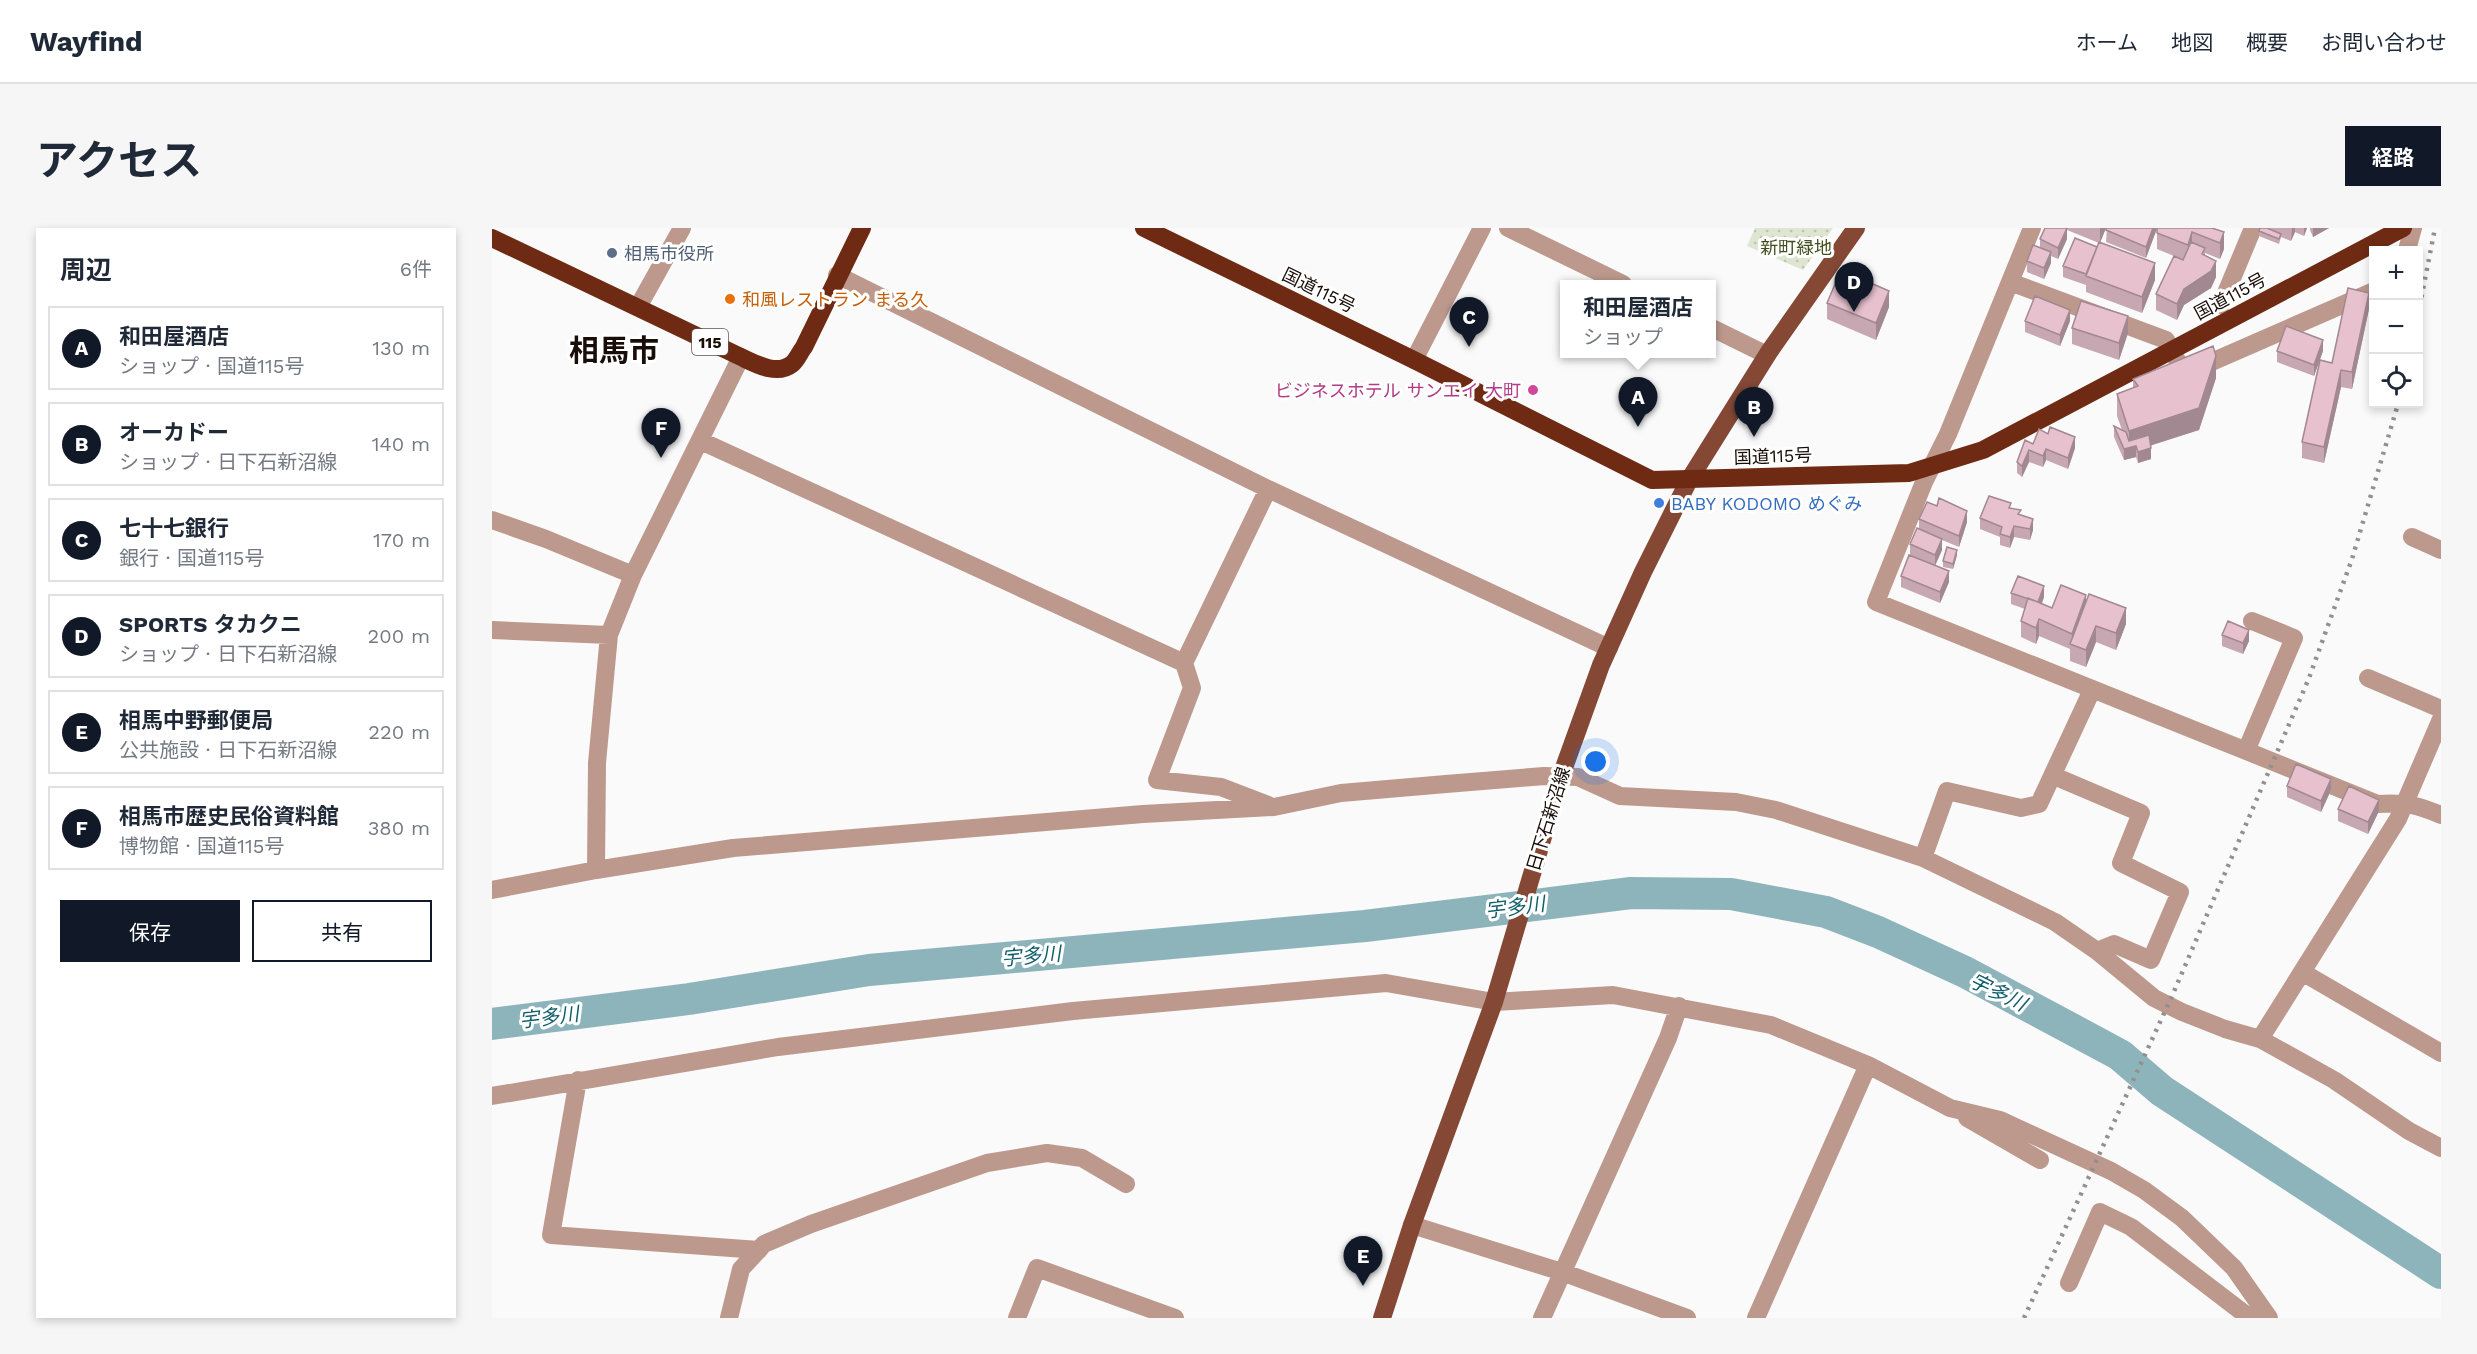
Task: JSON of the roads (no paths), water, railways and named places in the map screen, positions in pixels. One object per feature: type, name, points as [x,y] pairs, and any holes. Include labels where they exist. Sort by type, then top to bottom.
[{"type":"highway","name":"115","points":[[492,238],[762,367],[780,369],[792,364],[804,347],[837,275],[862,228]]},
{"type":"highway","name":"国道115号","points":[[1144,228],[1652,480],[1910,473],[1983,450],[2398,231]]},
{"type":"main road","name":"日下石新沼線","points":[[1382,1318],[1412,1225],[1494,1002],[1559,780],[1609,648],[1689,480],[1767,355],[1856,228]]},
{"type":"street","points":[[638,307],[682,228]]},
{"type":"street","points":[[1414,360],[1482,228]]},
{"type":"street","points":[[1508,228],[1613,280]]},
{"type":"street","points":[[2032,228],[1876,602],[2378,804],[2404,802],[2418,805],[2441,815]]},
{"type":"street","points":[[2222,305],[2253,228]]},
{"type":"street","points":[[2408,246],[2413,228]]},
{"type":"street","points":[[837,275],[1268,489],[1609,648]]},
{"type":"street","points":[[2010,282],[2166,340],[2184,374],[2369,293]]},
{"type":"street","points":[[1716,330],[1767,355]]},
{"type":"street","points":[[596,870],[597,763],[609,635],[633,575],[741,357]]},
{"type":"street","points":[[701,441],[1184,663]]},
{"type":"street","points":[[1268,489],[1184,663],[1192,688],[1157,780],[1221,787],[1274,807]]},
{"type":"street","points":[[492,520],[546,539],[633,575]]},
{"type":"street","points":[[2412,537],[2441,550]]},
{"type":"street","points":[[2246,751],[2294,638],[2252,621]]},
{"type":"street","points":[[492,630],[609,635]]},
{"type":"street","points":[[2368,678],[2441,709]]},
{"type":"street","points":[[1923,858],[1947,790],[2021,808],[2039,804],[2092,690]]},
{"type":"street","points":[[2260,1039],[2398,819],[2441,719]]},
{"type":"street","points":[[2054,776],[2141,813],[2121,863],[2180,892],[2151,960],[2114,944],[2097,951]]},
{"type":"street","points":[[492,890],[596,870],[733,848],[1143,814],[1274,807],[1341,793],[1578,777],[1620,796],[1736,802],[1776,810],[1923,858],[2055,922],[2097,951],[2154,998],[2204,1021],[2260,1039],[2334,1080],[2409,1131],[2441,1148]]},
{"type":"street","points":[[2302,972],[2441,1053]]},
{"type":"street","points":[[492,1096],[778,1047],[1049,1014],[1386,983],[1494,1002],[1613,995],[1771,1025],[1868,1065],[1950,1108],[2040,1161]]},
{"type":"street","points":[[1542,1318],[1668,1038],[1679,1006]]},
{"type":"street","points":[[1756,1318],[1868,1065]]},
{"type":"street","points":[[578,1080],[551,1235],[759,1250]]},
{"type":"street","points":[[1950,1108],[2000,1120],[2111,1171],[2144,1190],[2182,1218],[2234,1268],[2269,1318]]},
{"type":"street","points":[[729,1318],[741,1269],[764,1244],[811,1224],[987,1163],[1047,1153],[1082,1158],[1126,1184]]},
{"type":"street","points":[[2069,1283],[2100,1212],[2131,1227],[2250,1318]]},
{"type":"street","points":[[1412,1225],[1562,1272],[1687,1318]]},
{"type":"street","points":[[1017,1318],[1037,1268],[1175,1318]]},
{"type":"waterway","name":"宇多川","points":[[492,1024],[689,999],[869,970],[1365,926],[1631,893],[1731,894],[1826,912],[1878,932],[1965,972],[2120,1055],[2162,1091],[2441,1273]]},
{"type":"railway","points":[[2421,300],[2435,228]]},
{"type":"railway","points":[[2024,1318],[2172,996],[2309,678],[2352,559],[2397,408]]},
{"type":"place","name":"相馬市役所","points":[[612,253]]},
{"type":"place","name":"和風レストラン まる久","points":[[730,299]]},
{"type":"place","name":"SPORTS タカクニ","points":[[1854,312]]},
{"type":"place","name":"七十七銀行","points":[[1469,347]]},
{"type":"place","name":"ビジネスホテル サンエイ 大町","points":[[1533,390]]},
{"type":"place","name":"和田屋酒店","points":[[1638,427]]},
{"type":"place","name":"オーカドー","points":[[1754,437]]},
{"type":"place","name":"相馬市歴史民俗資料館","points":[[661,458]]},
{"type":"place","name":"BABY KODOMO めぐみ","points":[[1659,503]]},
{"type":"place","name":"相馬中野郵便局","points":[[1363,1286]]},
{"type":"district","name":"相馬市","points":[[614,350]]},
{"type":"park label","name":"新町緑地","points":[[1796,247]]}]
